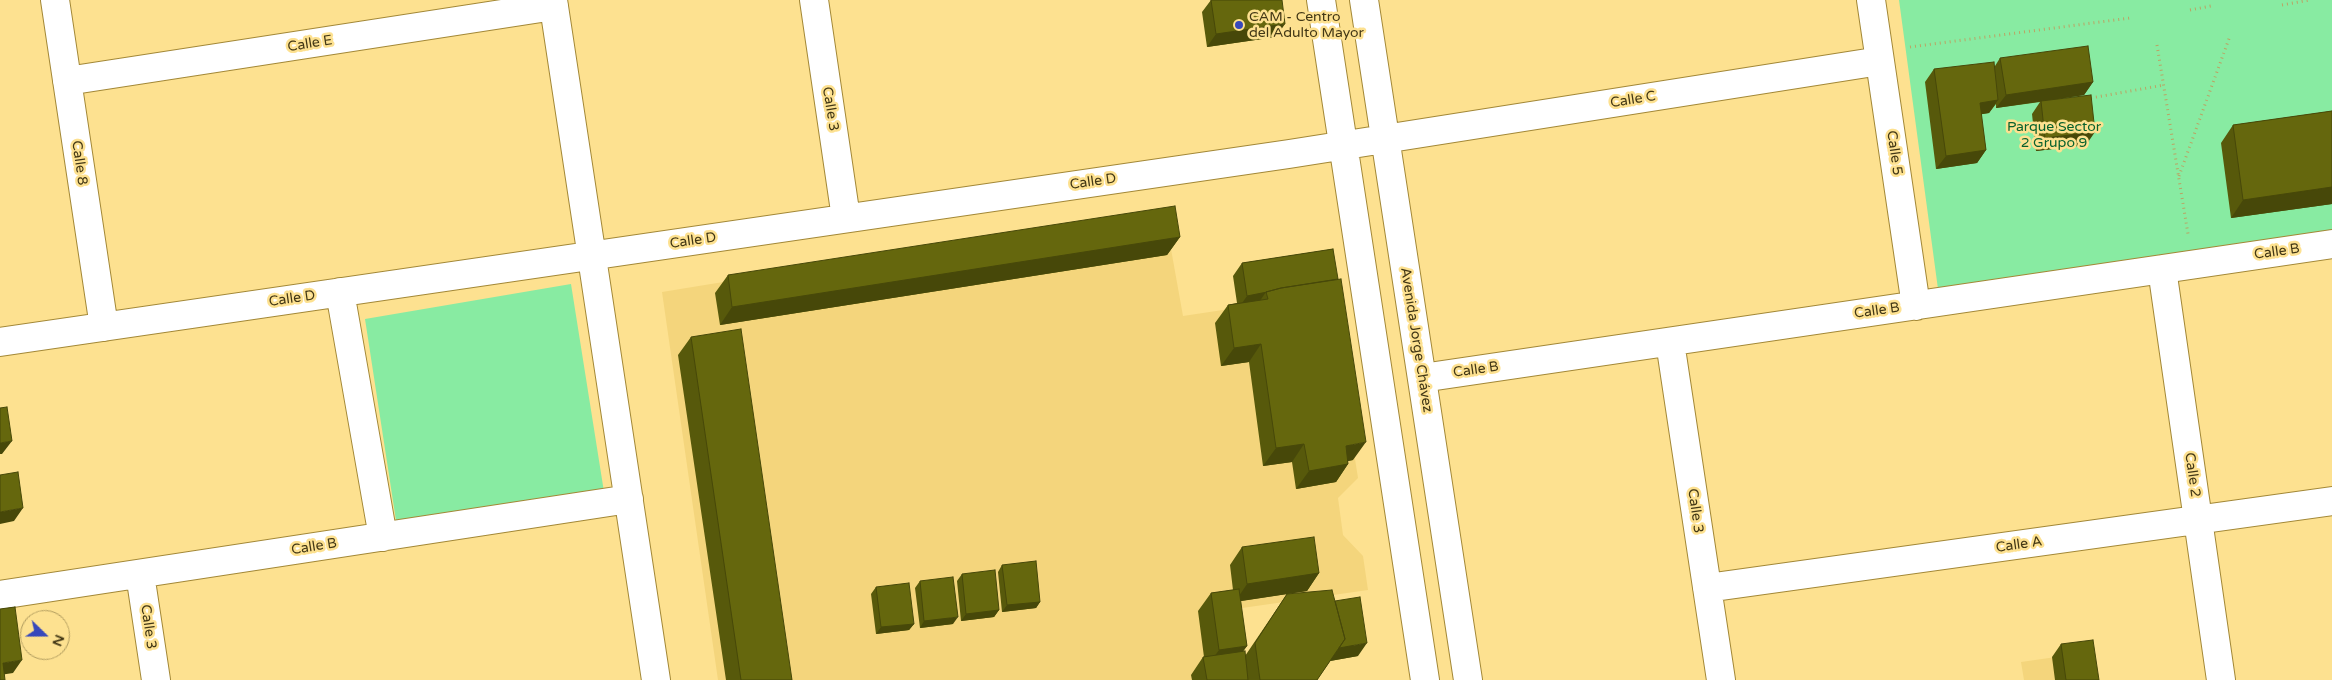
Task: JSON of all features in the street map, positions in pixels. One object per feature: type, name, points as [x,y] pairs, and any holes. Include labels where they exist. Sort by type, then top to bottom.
[{"type":"street","name":"Calle 8","points":[[55,0],[104,327]]},
{"type":"street","name":"Calle 3","points":[[814,0],[846,218]]},
{"type":"street","points":[[1321,0],[1425,680]]},
{"type":"street","name":"Avenida Jorge Chávez","points":[[1364,0],[1468,680]]},
{"type":"street","name":"Calle 5","points":[[1871,0],[1916,306]]},
{"type":"street","name":"Calle E","points":[[67,81],[554,3]]},
{"type":"street","points":[[554,3],[656,680]]},
{"type":"street","name":"Calle C","points":[[1385,139],[1879,56]]},
{"type":"street","name":"Calle D","points":[[0,342],[1385,139]]},
{"type":"street","name":"Calle B","points":[[1422,378],[2332,244]]},
{"type":"street","name":"Calle 2","points":[[2162,269],[2221,680]]},
{"type":"street","points":[[340,292],[383,537]]},
{"type":"street","name":"Calle 3","points":[[1670,342],[1720,680]]},
{"type":"street","name":"Calle B","points":[[0,596],[629,499]]},
{"type":"street","name":"Calle A","points":[[1707,588],[2332,501]]},
{"type":"street","name":"Calle 3","points":[[140,574],[156,680]]},
{"type":"path","points":[[2282,5],[2310,0]]},
{"type":"path","points":[[2190,10],[2211,6]]},
{"type":"path","points":[[1879,56],[1911,46],[2130,18]]},
{"type":"path","points":[[2179,177],[2230,36]]},
{"type":"path","points":[[1909,37],[1912,56]]},
{"type":"path","points":[[2158,45],[2193,265]]},
{"type":"path","points":[[2091,98],[2164,85]]},
{"type":"shaded area","points":[[1164,210],[1183,316],[1329,294],[1358,478],[1338,498],[1343,535],[1363,556],[1368,590],[1228,610],[1238,680],[718,680],[662,292]]},
{"type":"shaded area","points":[[2084,653],[2088,680],[2024,680],[2021,662]]},
{"type":"green space","name":"Parque Sector 2 Grupo 9","points":[[1899,0],[2332,0],[2332,232],[1938,289]]},
{"type":"green space","points":[[571,284],[604,492],[397,527],[365,319]]},
{"type":"building","points":[[1211,0],[1282,0],[1285,24],[1216,34]]},
{"type":"building","points":[[2088,46],[2093,82],[2006,95],[2000,58]]},
{"type":"building","points":[[1994,62],[1998,100],[1980,103],[1986,150],[1946,156],[1934,69]]},
{"type":"building","points":[[2091,95],[2095,132],[2045,138],[2041,101]]},
{"type":"building","points":[[2332,111],[2332,187],[2243,200],[2233,125]]},
{"type":"building","points":[[1175,206],[1180,237],[732,307],[728,275]]},
{"type":"building","points":[[1333,249],[1338,279],[1281,288],[1247,296],[1242,263]]},
{"type":"building","points":[[1341,279],[1366,442],[1346,446],[1348,464],[1309,471],[1304,444],[1276,448],[1261,344],[1234,348],[1228,305],[1268,299],[1266,292],[1281,288]]},
{"type":"building","points":[[741,329],[792,680],[741,680],[691,337]]},
{"type":"building","points":[[7,407],[12,441],[0,443],[0,408]]},
{"type":"building","points":[[18,472],[23,508],[0,512],[0,475]]},
{"type":"building","points":[[1314,537],[1319,573],[1247,584],[1242,547]]},
{"type":"building","points":[[1036,561],[1040,602],[1007,605],[1002,565]]},
{"type":"building","points":[[995,570],[999,610],[966,614],[962,574]]},
{"type":"building","points":[[953,577],[958,617],[924,621],[920,581]]},
{"type":"building","points":[[909,583],[914,624],[881,627],[876,587]]},
{"type":"building","points":[[1239,589],[1247,646],[1219,650],[1211,593]]},
{"type":"building","points":[[1332,590],[1345,639],[1317,680],[1260,680],[1255,643],[1287,594]]},
{"type":"building","points":[[1360,597],[1367,643],[1339,648],[1345,639],[1335,601]]},
{"type":"building","points":[[15,607],[20,660],[22,660],[3,663],[5,680],[0,680],[0,609]]},
{"type":"building","points":[[2093,640],[2099,680],[2066,680],[2061,644]]},
{"type":"building","points":[[1245,651],[1248,680],[1207,680],[1203,657]]},
{"type":"place","name":"CAM - Centro del Adulto Mayor","points":[[1239,25]]}]
